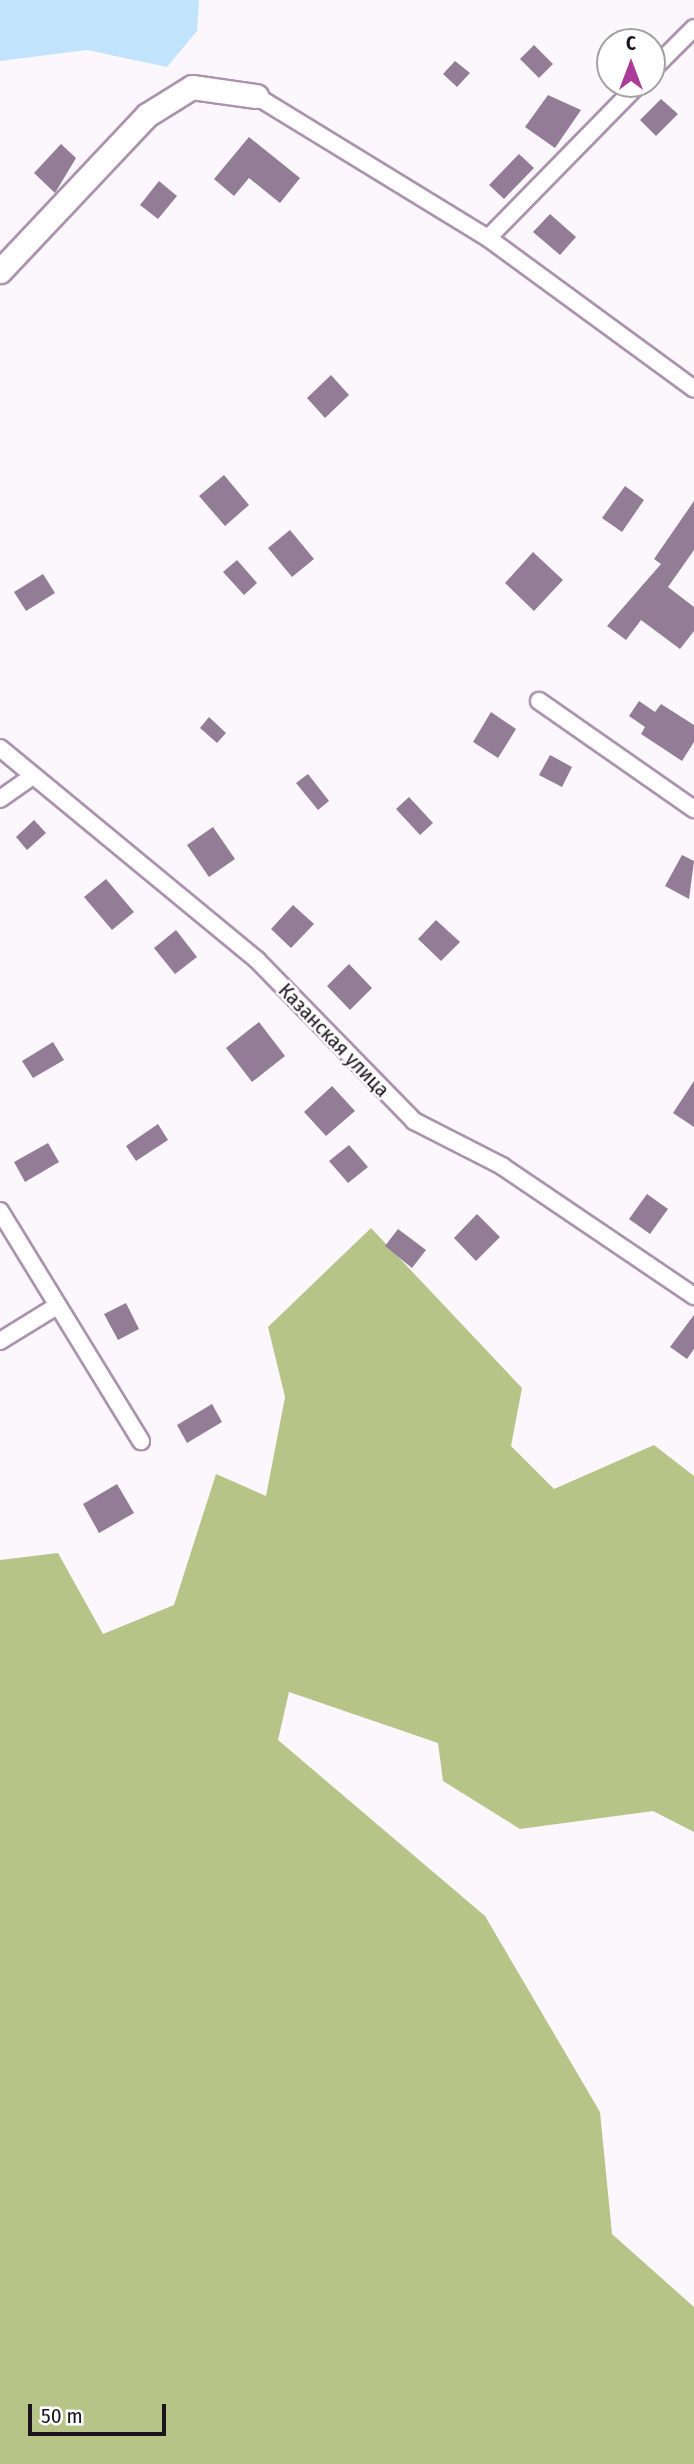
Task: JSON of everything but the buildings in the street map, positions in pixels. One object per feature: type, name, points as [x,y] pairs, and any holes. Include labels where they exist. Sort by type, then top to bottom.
[{"type":"street","points":[[666,57],[694,28]]},
{"type":"street","points":[[0,271],[147,116],[192,87],[256,96],[488,237],[691,382]]},
{"type":"street","points":[[488,237],[625,98]]},
{"type":"street","points":[[539,701],[694,809]]},
{"type":"street","name":"Казанская улица","points":[[0,748],[31,777],[257,960],[414,1121],[502,1166],[694,1296]]},
{"type":"street","points":[[0,799],[31,777]]},
{"type":"street","points":[[0,1211],[141,1441]]},
{"type":"street","points":[[0,1341],[57,1306]]},
{"type":"green space","points":[[371,1228],[522,1388],[511,1446],[554,1489],[654,1445],[694,1476],[694,1832],[653,1811],[520,1829],[443,1781],[438,1743],[289,1692],[278,1740],[485,1916],[600,2112],[612,2234],[694,2307],[694,2464],[0,2464],[0,1560],[58,1553],[103,1634],[174,1605],[216,1474],[266,1496],[285,1397],[268,1327]]},
{"type":"water","points":[[0,0],[199,0],[197,31],[167,67],[87,50],[0,61]]}]
